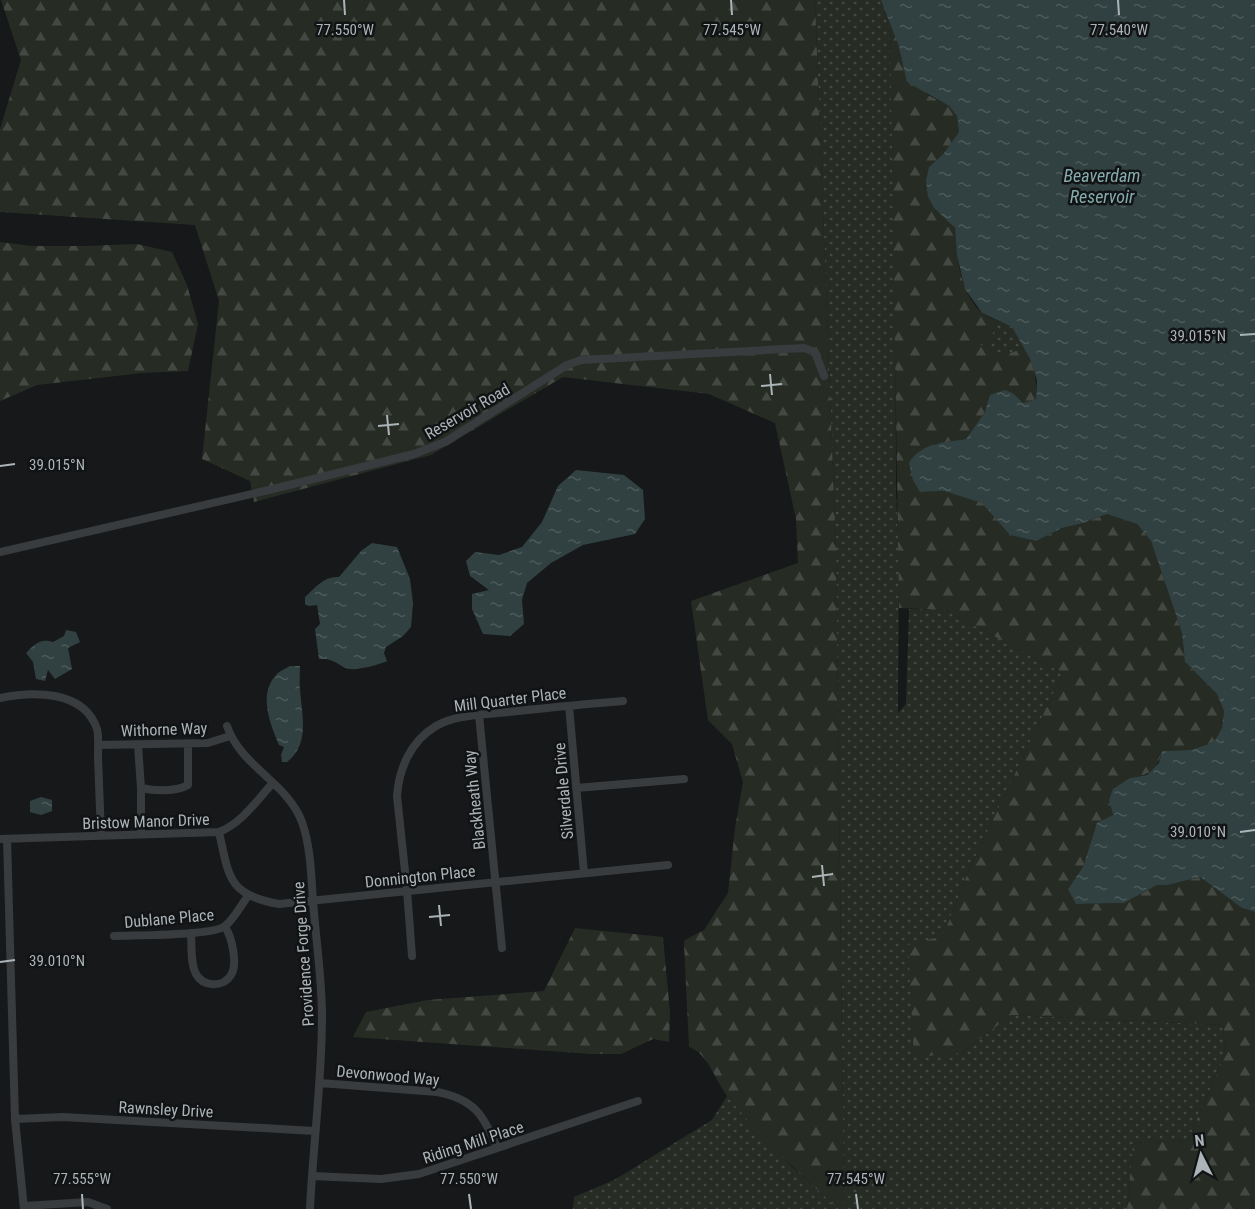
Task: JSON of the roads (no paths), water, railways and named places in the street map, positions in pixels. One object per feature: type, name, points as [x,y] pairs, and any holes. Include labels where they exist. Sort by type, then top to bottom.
[{"type":"street","name":"Reservoir Road","points":[[0,552],[414,454],[445,442],[567,365],[581,360],[804,348],[815,352],[824,376]]},
{"type":"street","points":[[0,698],[12,695],[52,695],[69,700],[86,710],[97,730],[101,836]]},
{"type":"street","name":"Mill Quarter Place","points":[[412,956],[397,796],[398,782],[404,765],[422,737],[435,726],[448,720],[623,701]]},
{"type":"street","name":"Silverdale Drive","points":[[569,706],[584,873]]},
{"type":"street","name":"Blackheath Way","points":[[479,715],[502,948]]},
{"type":"street","name":"Providence Forge Drive","points":[[227,726],[230,736],[243,756],[273,783],[298,811],[309,850],[321,995],[320,1083],[310,1209]]},
{"type":"street","name":"Withorne Way","points":[[98,745],[189,744],[230,736]]},
{"type":"street","points":[[141,788],[182,789],[188,785],[189,744]]},
{"type":"street","points":[[138,745],[141,834]]},
{"type":"street","points":[[576,788],[684,779]]},
{"type":"street","name":"Bristow Manor Drive","points":[[4,839],[219,832],[240,819],[273,783]]},
{"type":"street","points":[[219,832],[227,867],[236,885],[248,896]]},
{"type":"street","points":[[4,839],[15,1119],[24,1207],[88,1202],[107,1209]]},
{"type":"street","name":"Donnington Place","points":[[248,896],[279,904],[668,865]]},
{"type":"street","name":"Dublane Place","points":[[114,936],[191,933],[225,927],[248,896]]},
{"type":"street","points":[[191,933],[194,969],[197,976],[206,983],[219,984],[227,980],[234,969],[231,935],[225,927]]},
{"type":"street","points":[[0,1004],[11,1004]]},
{"type":"street","name":"Devonwood Way","points":[[320,1083],[452,1095],[464,1100],[480,1114],[489,1126],[497,1148]]},
{"type":"street","name":"Riding Mill Place","points":[[312,1176],[364,1180],[402,1177],[439,1168],[638,1101]]},
{"type":"street","name":"Rawnsley Drive","points":[[15,1119],[63,1117],[315,1131]]},
{"type":"water","name":"Beaverdam Reservoir","points":[[881,0],[1255,0],[1255,912],[1242,908],[1200,877],[1168,885],[1157,885],[1124,903],[1076,904],[1068,889],[1083,867],[1097,823],[1113,815],[1109,800],[1113,789],[1130,778],[1147,775],[1159,763],[1162,751],[1191,750],[1214,742],[1222,728],[1224,711],[1217,694],[1185,662],[1182,633],[1151,541],[1137,524],[1107,514],[1062,528],[1036,541],[1010,535],[982,503],[944,491],[920,492],[913,480],[909,463],[920,451],[941,443],[966,439],[985,412],[990,395],[1005,390],[1014,394],[1023,403],[1036,399],[1037,380],[1030,359],[1012,327],[982,313],[965,289],[957,255],[955,228],[934,208],[928,197],[926,181],[929,167],[944,153],[959,132],[957,116],[949,106],[907,82],[898,44]]},
{"type":"water","points":[[576,470],[624,475],[643,490],[645,519],[635,534],[583,545],[551,563],[527,583],[522,600],[524,624],[510,636],[483,634],[472,609],[472,594],[489,590],[470,576],[466,561],[475,552],[499,555],[522,547],[542,522],[558,486]]},
{"type":"water","points":[[372,543],[397,547],[410,579],[413,603],[411,627],[403,636],[386,647],[384,653],[387,661],[368,667],[350,669],[334,661],[319,659],[315,629],[320,624],[317,605],[305,604],[305,597],[325,580],[339,577],[361,551]]},
{"type":"water","points":[[66,630],[76,632],[80,642],[68,648],[72,669],[55,679],[48,670],[45,681],[36,679],[33,662],[26,653],[38,643],[53,642],[64,636]]},
{"type":"water","points":[[290,666],[300,666],[303,729],[299,747],[294,755],[287,762],[282,762],[281,755],[284,747],[279,745],[272,727],[267,699],[272,681],[279,672]]},
{"type":"water","points":[[41,797],[52,800],[52,811],[41,815],[30,812],[30,801]]}]
